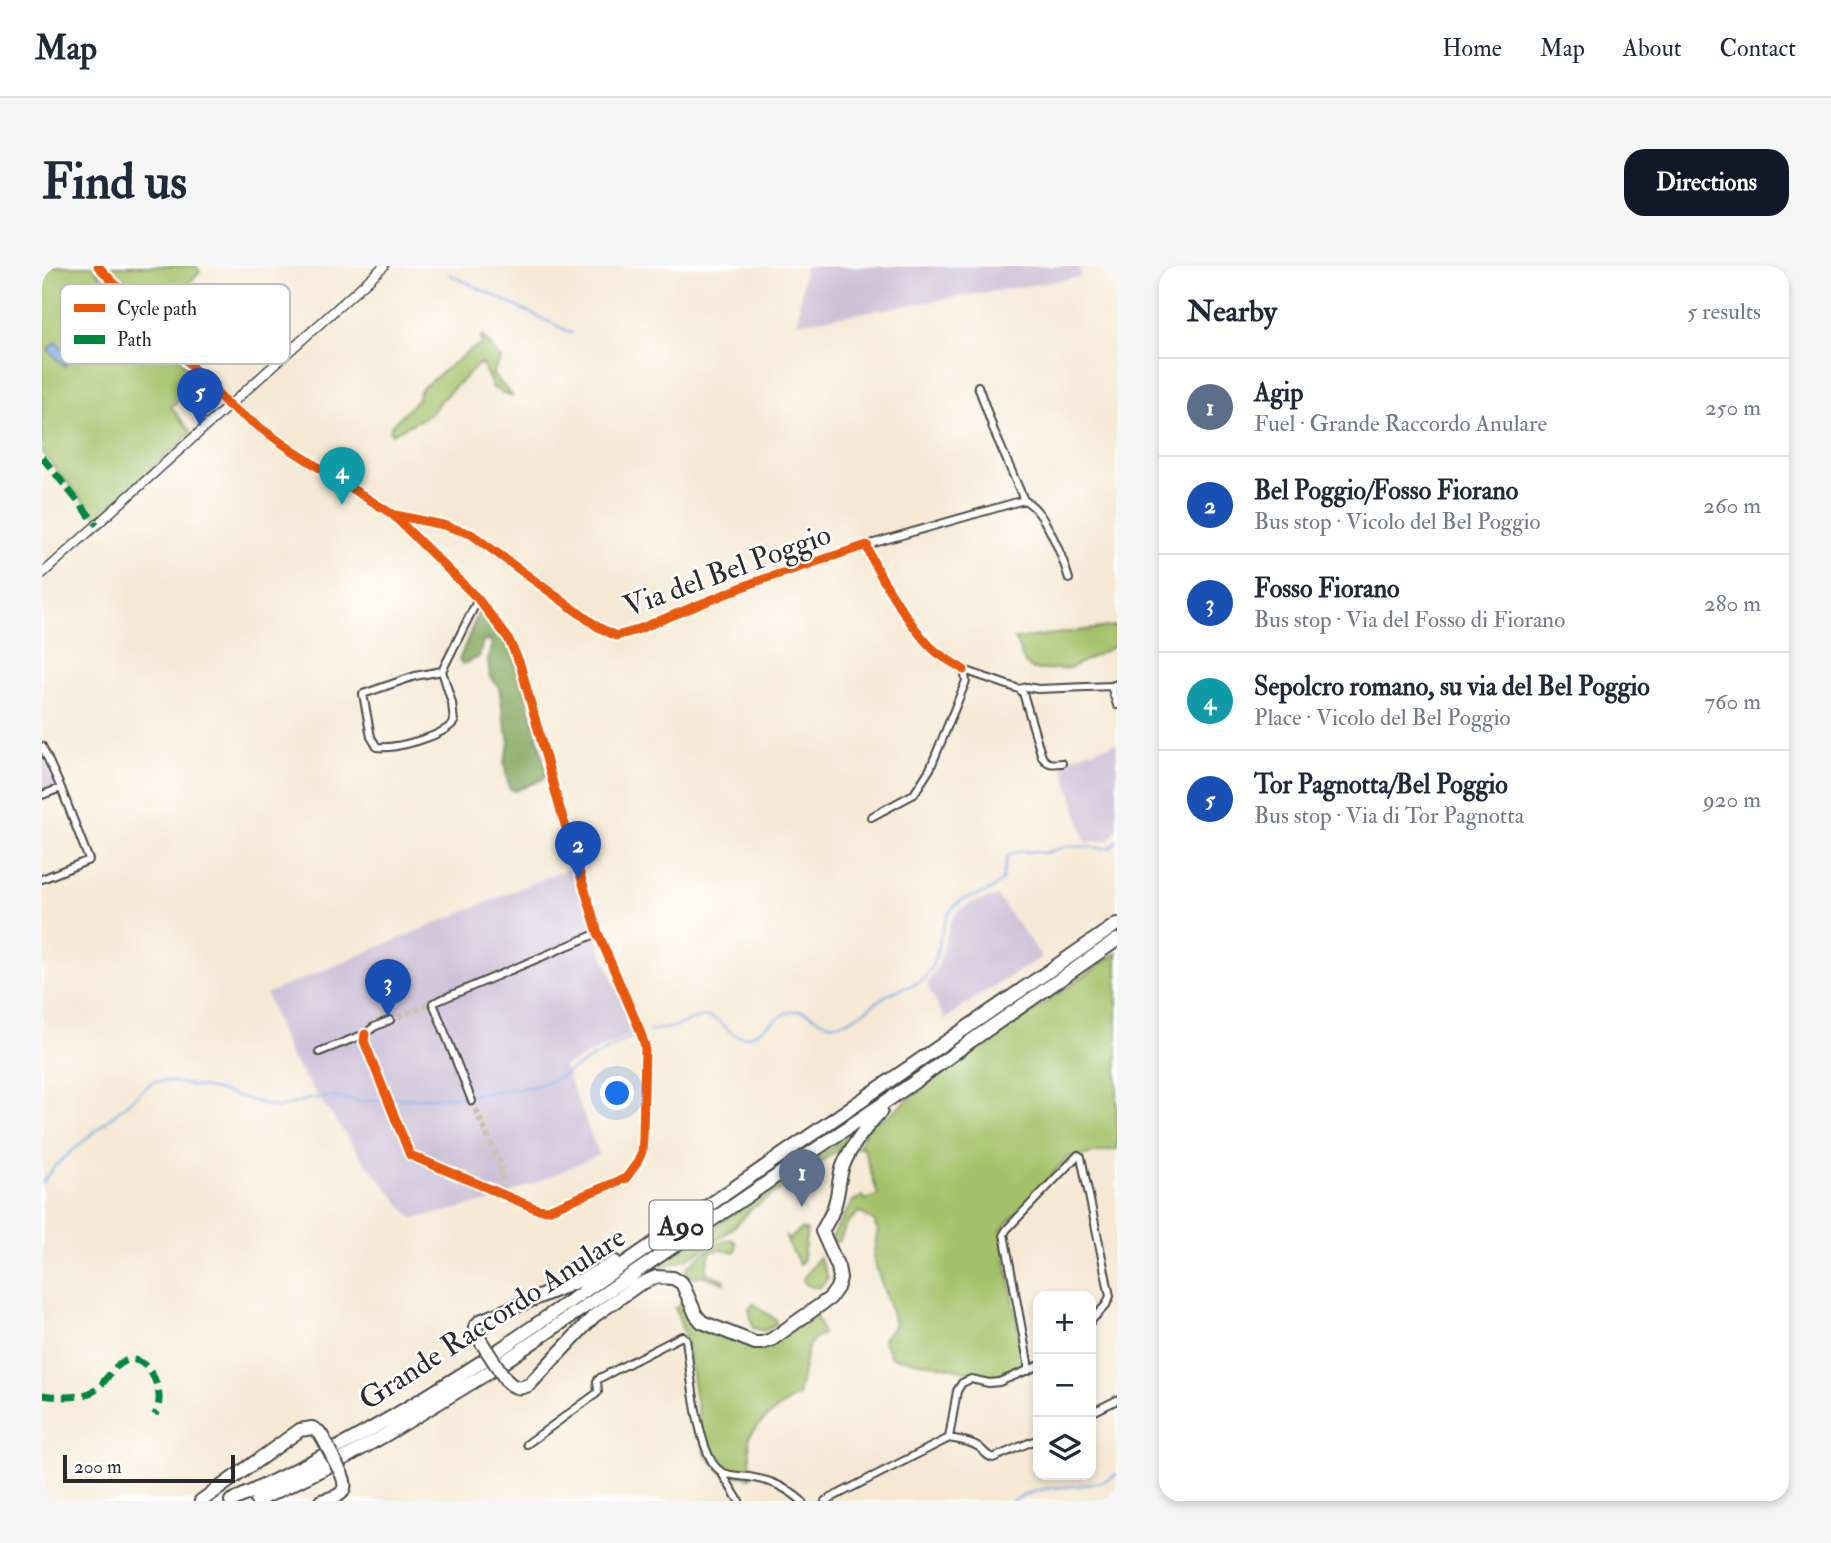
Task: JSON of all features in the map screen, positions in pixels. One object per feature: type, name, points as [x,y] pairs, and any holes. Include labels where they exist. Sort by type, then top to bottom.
[{"type":"highway","name":"Grande Raccordo Anulare","points":[[231,1501],[314,1461],[446,1385],[497,1352],[1117,924]]},
{"type":"highway","name":"Grande Raccordo Anulare","points":[[257,1501],[387,1434],[486,1374],[919,1079],[1117,940]]},
{"type":"highway","points":[[673,1230],[583,1279],[478,1322],[475,1327],[480,1340],[506,1380],[519,1388],[530,1384],[594,1316],[638,1285],[656,1277],[673,1278],[682,1283],[696,1315],[702,1322],[731,1335],[759,1343],[774,1338],[830,1298],[837,1288],[839,1274],[822,1231],[836,1203],[842,1168],[856,1141],[870,1123],[919,1079]]},
{"type":"highway","points":[[201,1501],[300,1430],[312,1427],[323,1438],[345,1485],[343,1492],[321,1501]]},
{"type":"street","points":[[98,266],[115,284]]},
{"type":"street","points":[[290,350],[384,266]]},
{"type":"street","points":[[190,364],[228,405],[293,451],[393,514],[478,599],[503,630],[517,656],[598,933],[645,1046],[642,1152],[633,1171],[626,1178],[548,1210],[537,1209],[410,1155],[364,1041],[365,1034]]},
{"type":"street","points":[[42,574],[274,364]]},
{"type":"street","points":[[978,386],[1024,500]]},
{"type":"street","points":[[867,545],[1024,500],[1035,509],[1052,535],[1069,579]]},
{"type":"street","name":"Via del Bel Poggio","points":[[393,514],[471,534],[598,628],[616,636],[755,582],[867,545],[885,581],[920,635],[934,650],[964,670],[1019,690],[1027,687],[1038,689],[1114,685]]},
{"type":"street","points":[[442,671],[415,676],[363,694],[371,737],[377,747],[393,747],[452,726],[455,719],[442,671],[478,599]]},
{"type":"street","points":[[871,817],[914,794],[930,769],[966,681],[964,670]]},
{"type":"street","points":[[1114,685],[1117,705]]},
{"type":"street","points":[[1019,690],[1023,693],[1042,757],[1050,764],[1062,763]]},
{"type":"street","points":[[42,746],[89,860],[42,879]]},
{"type":"street","points":[[42,795],[61,788]]},
{"type":"street","points":[[472,1101],[433,1003],[598,933]]},
{"type":"street","points":[[319,1052],[365,1034],[390,1020]]},
{"type":"street","points":[[1028,1371],[1004,1234],[1077,1154],[1081,1157],[1110,1296],[1096,1316]]},
{"type":"street","points":[[527,1444],[596,1394],[600,1378],[682,1336],[686,1339],[702,1439],[712,1462],[739,1501]]},
{"type":"street","points":[[949,1438],[957,1393],[962,1383],[971,1379],[995,1383],[1033,1368]]},
{"type":"street","points":[[1096,1410],[1117,1400]]},
{"type":"street","points":[[825,1501],[949,1438],[969,1442],[993,1458],[1033,1440]]},
{"type":"street","points":[[721,1472],[771,1482],[787,1489],[802,1501]]},
{"type":"shaded area","points":[[805,266],[1079,266],[1081,277],[797,323]]},
{"type":"shaded area","points":[[1117,743],[1117,828],[1110,839],[1086,842],[1061,760]]},
{"type":"shaded area","points":[[42,755],[56,787],[42,793]]},
{"type":"shaded area","points":[[574,866],[602,952],[634,1033],[564,1066],[599,1155],[493,1201],[413,1219],[361,1157],[289,1055],[266,994]]},
{"type":"shaded area","points":[[997,896],[1042,957],[945,1019],[927,985],[938,966],[950,923],[957,912],[969,904]]},
{"type":"green space","points":[[42,266],[92,266],[109,284],[60,284],[60,364],[185,364],[200,380],[171,407],[192,433],[98,518],[42,453]]},
{"type":"green space","points":[[102,266],[196,266],[200,272],[188,284],[119,284]]},
{"type":"green space","points":[[482,336],[501,359],[492,374],[512,397],[493,388],[480,363],[440,401],[431,414],[392,434],[391,426],[418,399],[423,387],[469,351],[480,346]]},
{"type":"green space","points":[[481,610],[493,620],[514,659],[547,773],[543,779],[515,791],[509,788],[504,762],[510,742],[499,687],[490,677],[490,640],[483,641],[479,657],[463,664],[459,660]]},
{"type":"green space","points":[[1117,626],[1117,645],[1070,668],[1032,669],[1025,663],[1015,639]]},
{"type":"green space","points":[[1117,953],[1117,1149],[1067,1158],[1001,1230],[1025,1367],[993,1378],[950,1367],[891,1357],[883,1339],[895,1324],[873,1257],[878,1229],[876,1223],[859,1212],[847,1223],[839,1242],[834,1242],[832,1237],[852,1202],[863,1196],[865,1200],[878,1195],[863,1147],[857,1148],[870,1123],[888,1116],[923,1087]]},
{"type":"green space","points":[[865,1124],[854,1139],[750,1210],[708,1246],[682,1260],[658,1266]]},
{"type":"green space","points":[[801,1229],[807,1231],[802,1263],[799,1265],[786,1237],[789,1240]]},
{"type":"green space","points":[[732,1239],[736,1243],[735,1251],[711,1251],[706,1268],[707,1273],[725,1280],[724,1283],[701,1275],[689,1276],[686,1271],[700,1256]]},
{"type":"green space","points":[[819,1257],[828,1278],[820,1287],[810,1286],[803,1279]]},
{"type":"green space","points":[[687,1299],[696,1315],[755,1343],[813,1310],[823,1334],[808,1346],[798,1396],[771,1414],[749,1436],[751,1478],[723,1473],[705,1454],[686,1339],[675,1308]]},
{"type":"green space","points":[[754,1304],[776,1320],[776,1324],[764,1331],[753,1328],[749,1308]]},
{"type":"water","points":[[56,342],[60,346],[60,362],[48,350]]},
{"type":"waterway","points":[[449,274],[572,333]]},
{"type":"waterway","points":[[649,1032],[706,1017],[712,1018],[741,1037],[759,1031],[785,1014],[797,1011],[829,1023],[845,1022],[888,994],[914,985],[924,978],[933,962],[952,909],[963,900],[985,893],[998,884],[1002,880],[1007,857],[1011,853],[1045,853],[1068,846],[1108,848],[1117,840]]},
{"type":"waterway","points":[[472,1095],[535,1086],[551,1081],[637,1036]]},
{"type":"waterway","points":[[42,1183],[55,1166],[152,1082],[166,1081],[212,1089],[278,1108],[309,1099],[331,1097],[358,1101],[386,1100]]},
{"type":"waterway","points":[[392,1099],[467,1096]]},
{"type":"waterway","points":[[1012,1501],[1039,1490],[1089,1485],[1117,1474]]},
{"type":"tunnel","points":[[390,1020],[433,1003]]},
{"type":"tunnel","points":[[472,1101],[500,1164],[505,1195]]},
{"type":"marked path","points":[[42,457],[97,525]]},
{"type":"marked path","points":[[42,1395],[67,1397],[92,1392],[118,1365],[135,1360],[147,1367],[155,1379],[159,1393],[155,1415]]},
{"type":"cycle path","points":[[98,266],[115,284]]},
{"type":"cycle path","points":[[190,364],[228,405],[293,451],[392,514],[478,599],[508,638],[520,664],[598,933],[645,1046],[642,1152],[626,1178],[548,1210],[537,1209],[410,1155],[364,1041],[365,1034]]},
{"type":"cycle path","points":[[396,515],[471,534],[598,627],[616,636],[755,582],[867,545],[885,584],[924,640],[964,670]]},
{"type":"place","name":"Tor Pagnotta/Bel Poggio","points":[[200,426]]},
{"type":"place","name":"Sepolcro romano, su via del Bel Poggio","points":[[342,505]]},
{"type":"place","name":"Bel Poggio/Fosso Fiorano","points":[[578,879]]},
{"type":"place","name":"Fosso Fiorano","points":[[388,1017]]},
{"type":"place","name":"Agip","points":[[802,1207]]}]
